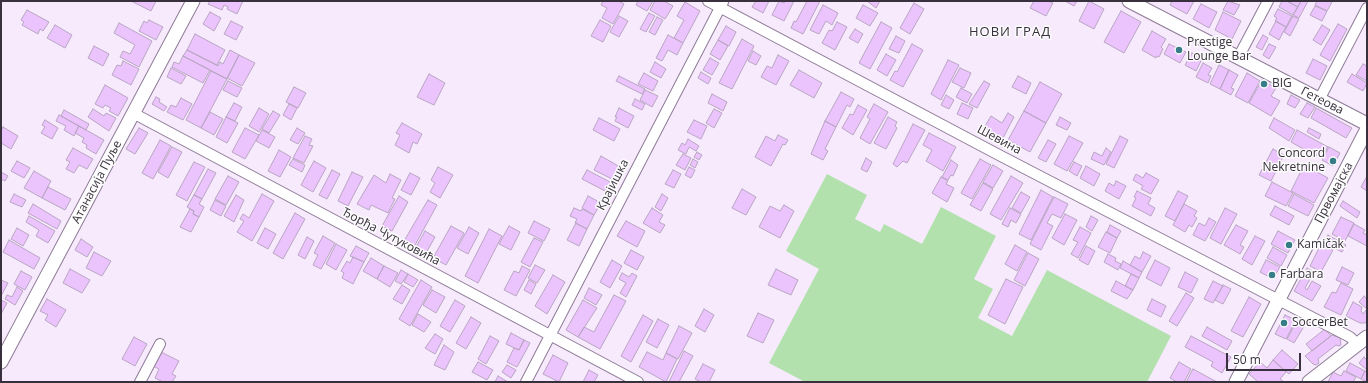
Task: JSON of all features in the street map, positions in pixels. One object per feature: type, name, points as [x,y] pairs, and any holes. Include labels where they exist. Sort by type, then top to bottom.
[{"type":"main road","name":"Атанасија Пуље","points":[[1,362],[192,1]]},
{"type":"main road","name":"Гетеова","points":[[1129,1],[1367,124]]},
{"type":"main road","name":"Првомајска","points":[[1236,382],[1367,129]]},
{"type":"main road","points":[[1309,382],[1362,341]]},
{"type":"street","name":"Шевина","points":[[708,1],[722,4],[1279,300]]},
{"type":"street","points":[[1238,58],[1268,1]]},
{"type":"street","name":"Крајишка","points":[[526,382],[722,4]]},
{"type":"street","points":[[1319,100],[1365,15]]},
{"type":"street","name":"Ђорђа Чутуковића","points":[[133,113],[638,382]]},
{"type":"street","points":[[1279,300],[1350,337],[1362,341]]},
{"type":"street","points":[[140,382],[160,344]]},
{"type":"green space","points":[[827,174],[867,195],[855,219],[880,232],[884,224],[922,244],[941,207],[996,236],[974,279],[993,289],[978,318],[1012,336],[1047,270],[1171,336],[1147,382],[805,382],[769,363],[819,269],[786,251]]},
{"type":"building","points":[[131,1],[156,1],[151,11]]},
{"type":"building","points":[[210,1],[243,1],[237,14],[227,9],[228,7],[224,5],[222,10],[208,4]]},
{"type":"building","points":[[603,1],[619,1],[624,4],[613,24],[602,18],[607,8],[601,5]]},
{"type":"building","points":[[638,1],[653,1],[647,11],[636,5]]},
{"type":"building","points":[[655,1],[664,1],[673,6],[665,19],[650,10]]},
{"type":"building","points":[[756,1],[769,1],[763,13],[752,7]]},
{"type":"building","points":[[779,1],[784,3],[785,1],[794,1],[784,21],[772,15]]},
{"type":"building","points":[[807,1],[820,1],[803,34],[791,28],[794,21],[796,22]]},
{"type":"building","points":[[867,1],[880,1],[876,8]]},
{"type":"building","points":[[1034,1],[1048,1],[1053,3],[1046,16],[1030,8]]},
{"type":"building","points":[[1065,1],[1077,1],[1074,6]]},
{"type":"building","points":[[1089,1],[1104,9],[1094,29],[1079,21]]},
{"type":"building","points":[[1172,1],[1194,1],[1187,14],[1170,5]]},
{"type":"building","points":[[1228,1],[1240,5],[1234,15],[1223,10]]},
{"type":"building","points":[[1282,1],[1287,1],[1298,7],[1293,15],[1279,7]]},
{"type":"building","points":[[1287,1],[1301,1],[1298,7]]},
{"type":"building","points":[[1301,1],[1308,1],[1299,18],[1293,15]]},
{"type":"building","points":[[1317,1],[1332,2],[1327,11],[1315,5]]},
{"type":"building","points":[[685,2],[700,11],[683,43],[674,38],[684,20],[677,16]]},
{"type":"building","points":[[914,3],[924,9],[910,34],[900,28]]},
{"type":"building","points":[[1201,4],[1217,12],[1209,28],[1193,19]]},
{"type":"building","points":[[823,5],[838,13],[832,25],[826,21],[819,34],[810,30]]},
{"type":"building","points":[[863,5],[878,13],[870,26],[856,18]]},
{"type":"building","points":[[1315,6],[1327,11],[1322,21],[1310,15]]},
{"type":"building","points":[[1278,9],[1292,16],[1286,27],[1275,21],[1277,18],[1274,16]]},
{"type":"building","points":[[27,10],[49,22],[43,31],[40,29],[38,34],[22,25],[24,22],[21,20]]},
{"type":"building","points":[[1121,11],[1141,22],[1124,53],[1104,42]]},
{"type":"building","points":[[210,12],[221,18],[214,31],[203,24]]},
{"type":"building","points":[[1223,12],[1241,21],[1232,39],[1215,30]]},
{"type":"building","points":[[649,13],[655,16],[646,32],[640,29]]},
{"type":"building","points":[[619,16],[628,21],[619,37],[610,32]]},
{"type":"building","points":[[1293,16],[1299,19],[1290,36],[1284,32]]},
{"type":"building","points":[[657,17],[663,20],[655,35],[649,32]]},
{"type":"building","points":[[149,20],[163,27],[156,40],[139,31],[144,21],[147,23]]},
{"type":"building","points":[[600,20],[611,26],[603,42],[591,36]]},
{"type":"building","points":[[231,21],[243,27],[236,40],[224,34]]},
{"type":"building","points":[[1276,21],[1286,27],[1279,40],[1269,34]]},
{"type":"building","points":[[837,22],[847,27],[835,50],[822,43],[829,30],[832,31]]},
{"type":"building","points":[[881,22],[892,28],[870,69],[859,63]]},
{"type":"building","points":[[119,23],[152,41],[139,67],[120,57],[123,51],[130,54],[135,45],[114,33]]},
{"type":"building","points":[[1338,24],[1347,29],[1330,61],[1320,55]]},
{"type":"building","points":[[55,25],[72,35],[65,48],[47,38]]},
{"type":"building","points":[[1322,25],[1330,30],[1321,45],[1313,40]]},
{"type":"building","points":[[726,26],[736,32],[729,46],[718,40]]},
{"type":"building","points":[[855,29],[863,34],[858,43],[849,38]]},
{"type":"building","points":[[1152,31],[1166,39],[1161,47],[1163,49],[1159,57],[1157,56],[1156,58],[1142,50]]},
{"type":"building","points":[[195,34],[225,50],[217,65],[187,50]]},
{"type":"building","points":[[668,35],[683,43],[677,55],[668,50],[662,61],[656,58]]},
{"type":"building","points":[[1263,35],[1268,38],[1262,50],[1256,47]]},
{"type":"building","points":[[896,36],[905,41],[899,53],[889,49]]},
{"type":"building","points":[[742,39],[754,46],[732,89],[719,83]]},
{"type":"building","points":[[718,40],[728,46],[720,60],[710,54]]},
{"type":"building","points":[[912,44],[923,50],[903,87],[890,80],[895,71],[897,72]]},
{"type":"building","points":[[1169,44],[1186,52],[1180,63],[1164,54]]},
{"type":"building","points":[[1269,44],[1276,47],[1269,59],[1263,55]]},
{"type":"building","points":[[94,46],[109,54],[103,66],[88,58]]},
{"type":"building","points":[[187,50],[218,66],[220,62],[223,64],[230,50],[239,55],[227,79],[183,56]]},
{"type":"building","points":[[753,51],[761,56],[756,65],[748,61]]},
{"type":"building","points":[[1192,53],[1202,59],[1196,71],[1185,65]]},
{"type":"building","points":[[886,54],[896,60],[887,76],[877,70]]},
{"type":"building","points":[[239,55],[255,63],[242,86],[227,78]]},
{"type":"building","points":[[778,55],[789,61],[776,85],[761,77],[767,66],[772,68]]},
{"type":"building","points":[[183,56],[210,70],[203,83],[172,67],[174,62],[179,64]]},
{"type":"building","points":[[710,58],[719,63],[712,75],[703,70]]},
{"type":"building","points":[[1313,59],[1327,66],[1320,80],[1306,73]]},
{"type":"building","points":[[948,60],[959,65],[941,100],[931,94]]},
{"type":"building","points":[[123,61],[139,69],[131,85],[112,75],[117,65],[121,66]]},
{"type":"building","points":[[655,62],[666,69],[661,78],[650,72]]},
{"type":"building","points":[[1203,63],[1212,68],[1208,75],[1211,76],[1208,83],[1196,77]]},
{"type":"building","points":[[1363,64],[1367,66],[1367,81],[1356,75]]},
{"type":"building","points":[[1219,65],[1229,70],[1220,89],[1210,84]]},
{"type":"building","points":[[171,68],[186,76],[181,84],[167,77]]},
{"type":"building","points":[[960,68],[971,73],[964,88],[952,82]]},
{"type":"building","points":[[799,70],[822,83],[814,98],[790,85]]},
{"type":"building","points":[[1229,70],[1238,75],[1231,88],[1234,89],[1231,95],[1220,89]]},
{"type":"building","points":[[211,71],[227,79],[201,128],[186,120]]},
{"type":"building","points":[[701,72],[711,78],[708,84],[698,78]]},
{"type":"building","points":[[644,73],[658,81],[653,91],[638,84]]},
{"type":"building","points":[[1247,73],[1260,81],[1248,103],[1235,96]]},
{"type":"building","points":[[429,74],[445,83],[434,105],[417,97]]},
{"type":"building","points":[[1352,74],[1367,83],[1363,91],[1347,82]]},
{"type":"building","points":[[619,76],[645,89],[642,94],[616,81]]},
{"type":"building","points":[[1018,76],[1031,83],[1026,94],[1012,87]]},
{"type":"building","points":[[1262,80],[1276,88],[1271,96],[1280,101],[1271,116],[1249,103]]},
{"type":"building","points":[[228,81],[242,88],[237,97],[223,90]]},
{"type":"building","points":[[984,81],[990,84],[977,108],[969,104]]},
{"type":"building","points":[[1040,82],[1062,94],[1046,123],[1024,111]]},
{"type":"building","points":[[105,85],[128,98],[118,116],[109,111],[111,108],[105,105],[103,108],[95,104]]},
{"type":"building","points":[[294,87],[306,93],[298,108],[286,102]]},
{"type":"building","points":[[961,88],[972,94],[967,103],[956,97]]},
{"type":"building","points":[[645,90],[658,96],[652,107],[640,100]]},
{"type":"building","points":[[841,92],[854,99],[850,107],[847,105],[836,127],[825,121]]},
{"type":"building","points":[[712,94],[727,102],[723,111],[708,103]]},
{"type":"building","points":[[946,95],[954,100],[949,109],[941,105]]},
{"type":"building","points":[[1291,95],[1300,100],[1295,108],[1287,104]]},
{"type":"building","points":[[156,97],[160,99],[159,102],[167,107],[164,111],[152,104]]},
{"type":"building","points":[[181,98],[192,104],[183,120],[167,112],[171,105],[176,107]]},
{"type":"building","points":[[635,99],[645,104],[642,110],[632,105]]},
{"type":"building","points":[[234,103],[242,107],[235,121],[226,117]]},
{"type":"building","points":[[962,103],[973,108],[968,119],[957,114]]},
{"type":"building","points":[[1307,103],[1315,107],[1308,118],[1300,114]]},
{"type":"building","points":[[289,104],[297,108],[291,120],[283,115]]},
{"type":"building","points":[[874,104],[888,112],[870,144],[860,138],[870,119],[867,117]]},
{"type":"building","points":[[858,105],[867,110],[853,135],[842,128],[850,114],[853,115]]},
{"type":"building","points":[[259,108],[269,114],[259,132],[249,126]]},
{"type":"building","points":[[619,108],[634,116],[628,128],[615,121]]},
{"type":"building","points":[[1316,108],[1352,128],[1346,138],[1311,118]]},
{"type":"building","points":[[93,109],[104,116],[106,113],[116,118],[109,131],[88,117]]},
{"type":"building","points":[[714,109],[722,113],[714,128],[706,123]]},
{"type":"building","points":[[64,110],[89,124],[86,130],[61,116]]},
{"type":"building","points":[[273,111],[280,115],[269,133],[262,129]]},
{"type":"building","points":[[1024,111],[1046,123],[1030,152],[1008,140]]},
{"type":"building","points":[[210,112],[223,119],[214,135],[201,128]]},
{"type":"building","points":[[1008,113],[1014,117],[1003,138],[984,128],[991,116],[1002,123]]},
{"type":"building","points":[[59,115],[79,126],[74,136],[64,130],[66,126],[56,121]]},
{"type":"building","points":[[226,117],[238,123],[227,143],[216,137]]},
{"type":"building","points":[[888,117],[897,122],[895,126],[897,128],[886,149],[874,143]]},
{"type":"building","points":[[1060,117],[1071,123],[1067,130],[1056,125]]},
{"type":"building","points":[[599,118],[620,129],[614,141],[593,130]]},
{"type":"building","points":[[1274,118],[1295,130],[1289,141],[1269,128]]},
{"type":"building","points":[[45,120],[58,128],[52,139],[41,133],[45,127],[42,125]]},
{"type":"building","points":[[694,120],[707,126],[701,139],[687,132]]},
{"type":"building","points":[[825,121],[836,127],[825,149],[828,151],[823,160],[811,154]]},
{"type":"building","points":[[402,123],[422,134],[417,144],[413,142],[409,153],[395,145],[400,135],[396,133]]},
{"type":"building","points":[[913,124],[925,130],[907,163],[903,161],[897,167],[893,164]]},
{"type":"building","points":[[79,126],[104,140],[96,154],[86,148],[87,145],[82,142],[84,138],[75,133]]},
{"type":"building","points":[[3,127],[18,136],[11,149],[1,143],[1,131]]},
{"type":"building","points":[[139,128],[148,133],[135,154],[126,149]]},
{"type":"building","points":[[245,128],[259,135],[245,159],[232,152]]},
{"type":"building","points":[[297,128],[305,133],[298,144],[290,140]]},
{"type":"building","points":[[1309,128],[1321,134],[1319,139],[1307,132]]},
{"type":"building","points":[[262,130],[275,137],[269,148],[256,141]]},
{"type":"building","points":[[1297,130],[1328,147],[1324,154],[1319,151],[1316,156],[1291,142]]},
{"type":"building","points":[[929,133],[956,147],[943,171],[926,161],[932,150],[923,145]]},
{"type":"building","points":[[778,135],[788,140],[785,145],[783,144],[771,166],[755,157],[766,136],[775,141]]},
{"type":"building","points":[[305,136],[312,139],[309,145],[313,146],[304,163],[293,158]]},
{"type":"building","points":[[1069,136],[1083,143],[1067,171],[1054,164]]},
{"type":"building","points":[[1120,136],[1128,140],[1114,168],[1106,164]]},
{"type":"building","points":[[688,139],[699,146],[696,151],[689,147],[686,154],[678,150],[682,143],[685,145]]},
{"type":"building","points":[[160,140],[171,146],[153,179],[142,173]]},
{"type":"building","points":[[1048,140],[1056,144],[1046,162],[1038,158]]},
{"type":"building","points":[[172,147],[182,152],[168,178],[158,172]]},
{"type":"building","points":[[1329,147],[1340,153],[1333,166],[1322,160]]},
{"type":"building","points":[[73,148],[93,159],[87,169],[79,165],[74,173],[66,169],[70,162],[66,160]]},
{"type":"building","points":[[1106,148],[1111,152],[1104,165],[1091,159],[1094,152],[1102,156]]},
{"type":"building","points":[[1273,149],[1284,155],[1271,181],[1259,175]]},
{"type":"building","points":[[279,150],[291,157],[280,177],[268,171]]},
{"type":"building","points":[[697,152],[702,155],[699,160],[694,157]]},
{"type":"building","points":[[683,154],[691,158],[685,170],[676,165]]},
{"type":"building","points":[[601,156],[620,167],[614,180],[594,170]]},
{"type":"building","points":[[866,158],[872,162],[867,172],[861,169]]},
{"type":"building","points":[[293,159],[305,165],[302,172],[289,165]]},
{"type":"building","points":[[693,159],[698,162],[695,168],[690,165]]},
{"type":"building","points":[[980,159],[991,165],[972,199],[961,193]]},
{"type":"building","points":[[951,160],[958,165],[953,176],[951,175],[948,180],[942,177]]},
{"type":"building","points":[[17,161],[30,168],[24,178],[11,171]]},
{"type":"building","points":[[314,161],[326,168],[313,192],[301,185]]},
{"type":"building","points":[[194,162],[205,167],[187,201],[176,195]]},
{"type":"building","points":[[1074,162],[1082,166],[1077,176],[1069,171]]},
{"type":"building","points":[[993,165],[1003,171],[993,188],[983,182]]},
{"type":"building","points":[[1304,165],[1328,178],[1314,203],[1291,191]]},
{"type":"building","points":[[1086,166],[1100,174],[1094,186],[1080,178]]},
{"type":"building","points":[[438,167],[453,175],[440,198],[430,192],[435,183],[431,180]]},
{"type":"building","points":[[689,167],[695,170],[691,178],[685,175]]},
{"type":"building","points":[[208,169],[216,173],[202,199],[194,195]]},
{"type":"building","points":[[332,170],[340,174],[327,199],[319,195]]},
{"type":"building","points":[[587,170],[612,183],[607,192],[582,179]]},
{"type":"building","points":[[673,170],[681,174],[674,188],[665,184]]},
{"type":"building","points":[[34,171],[51,181],[42,198],[24,188]]},
{"type":"building","points":[[1,172],[8,176],[5,181],[1,179]]},
{"type":"building","points":[[352,172],[363,177],[348,206],[338,201]]},
{"type":"building","points":[[410,173],[420,178],[411,195],[401,190]]},
{"type":"building","points":[[1146,173],[1159,180],[1151,194],[1141,189],[1143,186],[1133,180],[1136,174],[1143,178]]},
{"type":"building","points":[[390,174],[401,180],[392,198],[395,199],[388,213],[371,205],[369,210],[357,204],[374,175],[386,183]]},
{"type":"building","points":[[228,176],[239,182],[226,205],[215,199]]},
{"type":"building","points":[[1011,176],[1023,183],[1001,220],[990,214]]},
{"type":"building","points":[[1367,176],[1367,191],[1361,187]]},
{"type":"building","points":[[941,177],[948,181],[946,184],[954,188],[947,202],[932,193]]},
{"type":"building","points":[[1116,181],[1126,186],[1119,199],[1105,191],[1109,183],[1114,186]]},
{"type":"building","points":[[1272,182],[1293,193],[1286,206],[1265,196]]},
{"type":"building","points":[[983,183],[993,189],[981,211],[970,205]]},
{"type":"building","points":[[48,187],[71,199],[65,210],[42,198]]},
{"type":"building","points":[[742,189],[756,197],[746,215],[732,208]]},
{"type":"building","points":[[1041,190],[1053,197],[1031,240],[1019,234]]},
{"type":"building","points":[[1137,191],[1151,198],[1148,204],[1155,208],[1151,216],[1132,206],[1136,198],[1134,197]]},
{"type":"building","points":[[1178,191],[1188,196],[1175,221],[1165,216]]},
{"type":"building","points":[[1021,192],[1030,197],[1021,213],[1012,208]]},
{"type":"building","points":[[14,194],[26,200],[22,207],[10,202]]},
{"type":"building","points":[[262,194],[274,201],[252,241],[237,232],[244,221],[240,219],[243,214],[249,218]]},
{"type":"building","points":[[662,194],[668,198],[661,211],[655,207]]},
{"type":"building","points":[[1294,194],[1314,205],[1308,216],[1288,206]]},
{"type":"building","points":[[194,195],[202,199],[199,204],[204,207],[199,217],[193,214],[194,211],[187,207]]},
{"type":"building","points":[[236,195],[244,200],[234,222],[224,216]]},
{"type":"building","points":[[399,196],[408,202],[392,231],[382,226]]},
{"type":"building","points":[[588,196],[601,203],[594,215],[582,208]]},
{"type":"building","points":[[1054,197],[1068,204],[1061,218],[1052,214],[1047,223],[1053,226],[1041,250],[1030,244]]},
{"type":"building","points":[[215,200],[226,206],[221,216],[210,210]]},
{"type":"building","points":[[428,200],[437,205],[414,247],[404,241]]},
{"type":"building","points":[[1343,201],[1360,212],[1357,218],[1340,206]]},
{"type":"building","points":[[33,204],[61,221],[57,229],[28,213]]},
{"type":"building","points":[[1184,204],[1197,211],[1194,216],[1197,218],[1192,227],[1189,225],[1185,232],[1173,225]]},
{"type":"building","points":[[784,205],[794,211],[780,238],[759,227],[770,206],[780,211]]},
{"type":"building","points":[[1275,206],[1294,216],[1289,225],[1270,215]]},
{"type":"building","points":[[574,208],[581,211],[582,209],[594,215],[587,229],[575,223],[577,219],[570,216]]},
{"type":"building","points":[[652,208],[663,215],[659,222],[665,225],[660,233],[643,223]]},
{"type":"building","points":[[1010,208],[1021,214],[1016,223],[1011,220],[1008,227],[1002,224]]},
{"type":"building","points":[[1225,208],[1237,214],[1221,244],[1210,238]]},
{"type":"building","points":[[190,209],[194,211],[193,214],[199,217],[191,232],[180,227]]},
{"type":"building","points":[[295,213],[305,219],[283,259],[273,253]]},
{"type":"building","points":[[1065,214],[1077,220],[1064,245],[1052,238]]},
{"type":"building","points":[[29,216],[55,231],[48,243],[36,236],[39,230],[26,222]]},
{"type":"building","points":[[1091,216],[1098,220],[1092,231],[1086,227]]},
{"type":"building","points":[[1341,217],[1354,223],[1345,241],[1332,234]]},
{"type":"building","points":[[1209,218],[1216,222],[1205,241],[1193,235],[1199,223],[1205,226]]},
{"type":"building","points":[[534,221],[550,229],[544,241],[528,233]]},
{"type":"building","points":[[626,221],[645,231],[637,247],[617,236]]},
{"type":"building","points":[[576,223],[587,229],[579,246],[567,240]]},
{"type":"building","points":[[1354,224],[1365,230],[1363,233],[1367,235],[1367,246],[1348,236]]},
{"type":"building","points":[[1110,225],[1121,231],[1117,238],[1107,232]]},
{"type":"building","points":[[1236,225],[1248,231],[1240,245],[1244,247],[1240,254],[1224,245]]},
{"type":"building","points":[[451,226],[464,233],[446,265],[433,258]]},
{"type":"building","points":[[509,226],[520,232],[511,250],[499,244]]},
{"type":"building","points":[[469,227],[479,233],[468,254],[457,248]]},
{"type":"building","points":[[1080,227],[1091,233],[1078,258],[1071,254],[1078,242],[1073,240]]},
{"type":"building","points":[[17,228],[29,235],[23,246],[11,239]]},
{"type":"building","points":[[265,228],[276,234],[268,249],[257,243]]},
{"type":"building","points":[[489,229],[502,236],[478,283],[465,276]]},
{"type":"building","points":[[425,231],[435,237],[426,253],[416,247]]},
{"type":"building","points":[[1278,231],[1295,240],[1288,253],[1271,244]]},
{"type":"building","points":[[1106,232],[1117,238],[1110,253],[1098,247]]},
{"type":"building","points":[[1328,235],[1346,245],[1342,252],[1324,243]]},
{"type":"building","points":[[323,236],[335,243],[321,269],[313,265],[318,255],[314,253]]},
{"type":"building","points":[[1255,236],[1265,241],[1252,265],[1242,259]]},
{"type":"building","points":[[307,237],[314,241],[305,259],[298,255]]},
{"type":"building","points":[[534,238],[543,242],[530,267],[521,262]]},
{"type":"building","points":[[81,239],[93,247],[87,257],[75,250]]},
{"type":"building","points":[[9,240],[40,258],[34,269],[3,252]]},
{"type":"building","points":[[336,244],[347,250],[336,270],[326,264]]},
{"type":"building","points":[[1321,244],[1333,250],[1321,272],[1310,266]]},
{"type":"building","points":[[1015,245],[1027,252],[1017,271],[1005,264]]},
{"type":"building","points":[[356,246],[369,253],[364,262],[350,256]]},
{"type":"building","points":[[1086,246],[1095,251],[1088,265],[1079,260]]},
{"type":"building","points":[[1273,247],[1287,255],[1281,266],[1267,258]]},
{"type":"building","points":[[631,250],[644,257],[637,270],[624,263]]},
{"type":"building","points":[[94,252],[111,261],[102,276],[86,268]]},
{"type":"building","points":[[1143,252],[1151,256],[1142,272],[1130,265],[1135,256],[1140,259]]},
{"type":"building","points":[[1028,253],[1039,259],[1025,286],[1014,280]]},
{"type":"building","points":[[1108,254],[1116,258],[1115,261],[1121,264],[1118,270],[1104,262]]},
{"type":"building","points":[[353,257],[364,262],[353,284],[342,278],[344,273],[341,271],[347,261],[350,263]]},
{"type":"building","points":[[371,258],[384,266],[377,279],[363,271]]},
{"type":"building","points":[[612,260],[622,266],[610,288],[600,282]]},
{"type":"building","points":[[1155,260],[1170,268],[1161,286],[1146,278]]},
{"type":"building","points":[[1266,260],[1280,267],[1273,279],[1260,272]]},
{"type":"building","points":[[1123,261],[1142,272],[1139,278],[1120,268]]},
{"type":"building","points":[[535,265],[545,270],[537,283],[528,278]]},
{"type":"building","points":[[384,266],[398,273],[390,287],[377,279]]},
{"type":"building","points":[[522,266],[530,270],[516,296],[504,290],[514,271],[519,273]]},
{"type":"building","points":[[1342,267],[1354,273],[1348,285],[1336,280]]},
{"type":"building","points":[[1307,268],[1314,272],[1305,288],[1307,290],[1312,281],[1321,286],[1312,301],[1294,291]]},
{"type":"building","points":[[70,269],[90,280],[82,293],[63,283]]},
{"type":"building","points":[[776,269],[798,280],[791,295],[768,285]]},
{"type":"building","points":[[401,270],[408,274],[401,284],[395,281]]},
{"type":"building","points":[[21,271],[32,277],[25,290],[14,284]]},
{"type":"building","points":[[1185,272],[1198,279],[1191,293],[1178,287]]},
{"type":"building","points":[[622,273],[629,277],[632,273],[637,276],[626,297],[620,293],[626,283],[619,279]]},
{"type":"building","points":[[408,274],[418,280],[413,287],[404,282]]},
{"type":"building","points":[[1131,274],[1139,278],[1133,290],[1125,286]]},
{"type":"building","points":[[553,275],[565,282],[547,314],[535,306]]},
{"type":"building","points":[[1006,279],[1023,287],[1005,324],[988,315]]},
{"type":"building","points":[[1,280],[8,283],[1,296]]},
{"type":"building","points":[[421,280],[432,287],[410,326],[399,319]]},
{"type":"building","points":[[529,280],[536,284],[531,294],[524,290]]},
{"type":"building","points":[[1116,281],[1133,290],[1127,299],[1111,291]]},
{"type":"building","points":[[1213,281],[1223,286],[1213,303],[1204,299]]},
{"type":"building","points":[[1341,283],[1353,289],[1341,315],[1324,307],[1332,292],[1336,293]]},
{"type":"building","points":[[402,285],[410,290],[402,304],[393,299]]},
{"type":"building","points":[[1223,285],[1231,289],[1223,304],[1215,300]]},
{"type":"building","points":[[17,287],[23,291],[15,305],[5,299],[7,295],[12,297]]},
{"type":"building","points":[[589,288],[602,295],[596,305],[584,298]]},
{"type":"building","points":[[432,290],[445,297],[436,313],[423,305]]},
{"type":"building","points":[[1186,293],[1194,298],[1177,326],[1169,321]]},
{"type":"building","points":[[614,295],[626,301],[600,349],[578,337],[584,327],[594,332]]},
{"type":"building","points":[[1364,296],[1367,299],[1367,309],[1359,302]]},
{"type":"building","points":[[1249,297],[1261,304],[1243,337],[1231,331]]},
{"type":"building","points":[[47,299],[66,310],[56,327],[45,320],[48,315],[40,311]]},
{"type":"building","points":[[1152,299],[1166,306],[1161,317],[1147,310]]},
{"type":"building","points":[[1,300],[7,303],[1,314]]},
{"type":"building","points":[[455,300],[465,306],[450,332],[440,326]]},
{"type":"building","points":[[583,300],[597,308],[578,337],[566,330]]},
{"type":"building","points":[[1353,302],[1362,307],[1361,311],[1363,314],[1367,309],[1367,321],[1365,323],[1360,323],[1346,316]]},
{"type":"building","points":[[704,309],[714,315],[705,332],[695,326]]},
{"type":"building","points":[[758,313],[774,320],[763,343],[747,336]]},
{"type":"building","points":[[418,314],[431,322],[424,332],[412,325]]},
{"type":"building","points":[[643,315],[653,321],[631,362],[621,356]]},
{"type":"building","points":[[1285,315],[1296,320],[1286,339],[1275,334]]},
{"type":"building","points":[[471,317],[481,323],[466,349],[456,343]]},
{"type":"building","points":[[658,319],[669,325],[657,348],[646,342]]},
{"type":"building","points":[[1298,319],[1306,323],[1294,343],[1287,339]]},
{"type":"building","points":[[679,326],[692,333],[678,359],[666,353]]},
{"type":"building","points":[[1207,327],[1232,341],[1227,350],[1202,336]]},
{"type":"building","points":[[1325,329],[1331,336],[1312,351],[1306,344]]},
{"type":"building","points":[[511,333],[524,340],[519,350],[506,344]]},
{"type":"building","points":[[435,334],[443,339],[435,354],[425,348]]},
{"type":"building","points":[[1332,335],[1340,338],[1341,345],[1336,345],[1318,359],[1319,363],[1316,365],[1313,364],[1305,356]]},
{"type":"building","points":[[490,336],[499,341],[486,364],[478,359]]},
{"type":"building","points":[[1191,336],[1231,357],[1222,373],[1211,366],[1213,362],[1185,347]]},
{"type":"building","points":[[134,337],[147,344],[135,366],[122,359]]},
{"type":"building","points":[[524,340],[530,343],[517,367],[507,362],[514,348],[519,350]]},
{"type":"building","points":[[444,345],[454,352],[445,370],[434,365]]},
{"type":"building","points":[[1282,350],[1298,364],[1289,374],[1273,360]]},
{"type":"building","points":[[159,351],[179,361],[172,374],[176,376],[172,382],[163,382],[155,378],[159,369],[151,365]]},
{"type":"building","points":[[684,351],[693,356],[679,382],[669,382]]},
{"type":"building","points":[[647,352],[663,360],[666,353],[677,359],[666,382],[639,367]]},
{"type":"building","points":[[553,355],[568,363],[559,382],[543,374]]},
{"type":"building","points":[[1364,357],[1367,360],[1367,370],[1359,363]]},
{"type":"building","points":[[1273,360],[1286,372],[1280,379],[1284,382],[1258,382],[1249,374],[1260,362],[1267,368]]},
{"type":"building","points":[[478,362],[493,370],[487,380],[472,372]]},
{"type":"building","points":[[1179,362],[1191,369],[1184,382],[1177,382],[1170,378]]},
{"type":"building","points":[[1350,363],[1365,371],[1361,379],[1346,371]]},
{"type":"building","points":[[703,364],[715,370],[709,382],[701,382],[695,379]]},
{"type":"building","points":[[507,365],[516,370],[511,378],[502,372]]},
{"type":"building","points":[[1193,369],[1217,382],[1186,382]]},
{"type":"building","points":[[589,370],[598,375],[594,382],[583,382]]},
{"type":"building","points":[[1344,371],[1356,377],[1353,382],[1328,382],[1333,372],[1341,376]]},
{"type":"building","points":[[1365,371],[1367,372],[1367,382],[1361,379]]},
{"type":"building","points":[[498,376],[508,382],[495,382]]},
{"type":"place","name":"Prestige Lounge Bar","points":[[1179,50]]},
{"type":"place","name":"BIG","points":[[1264,84]]},
{"type":"place","name":"Concord Nekretnine","points":[[1333,161]]},
{"type":"place","name":"Kamičak","points":[[1289,245]]},
{"type":"place","name":"Farbara","points":[[1272,275]]},
{"type":"place","name":"SoccerBet","points":[[1284,323]]},
{"type":"district","name":"НОВИ ГРАД","points":[[1010,32]]}]
